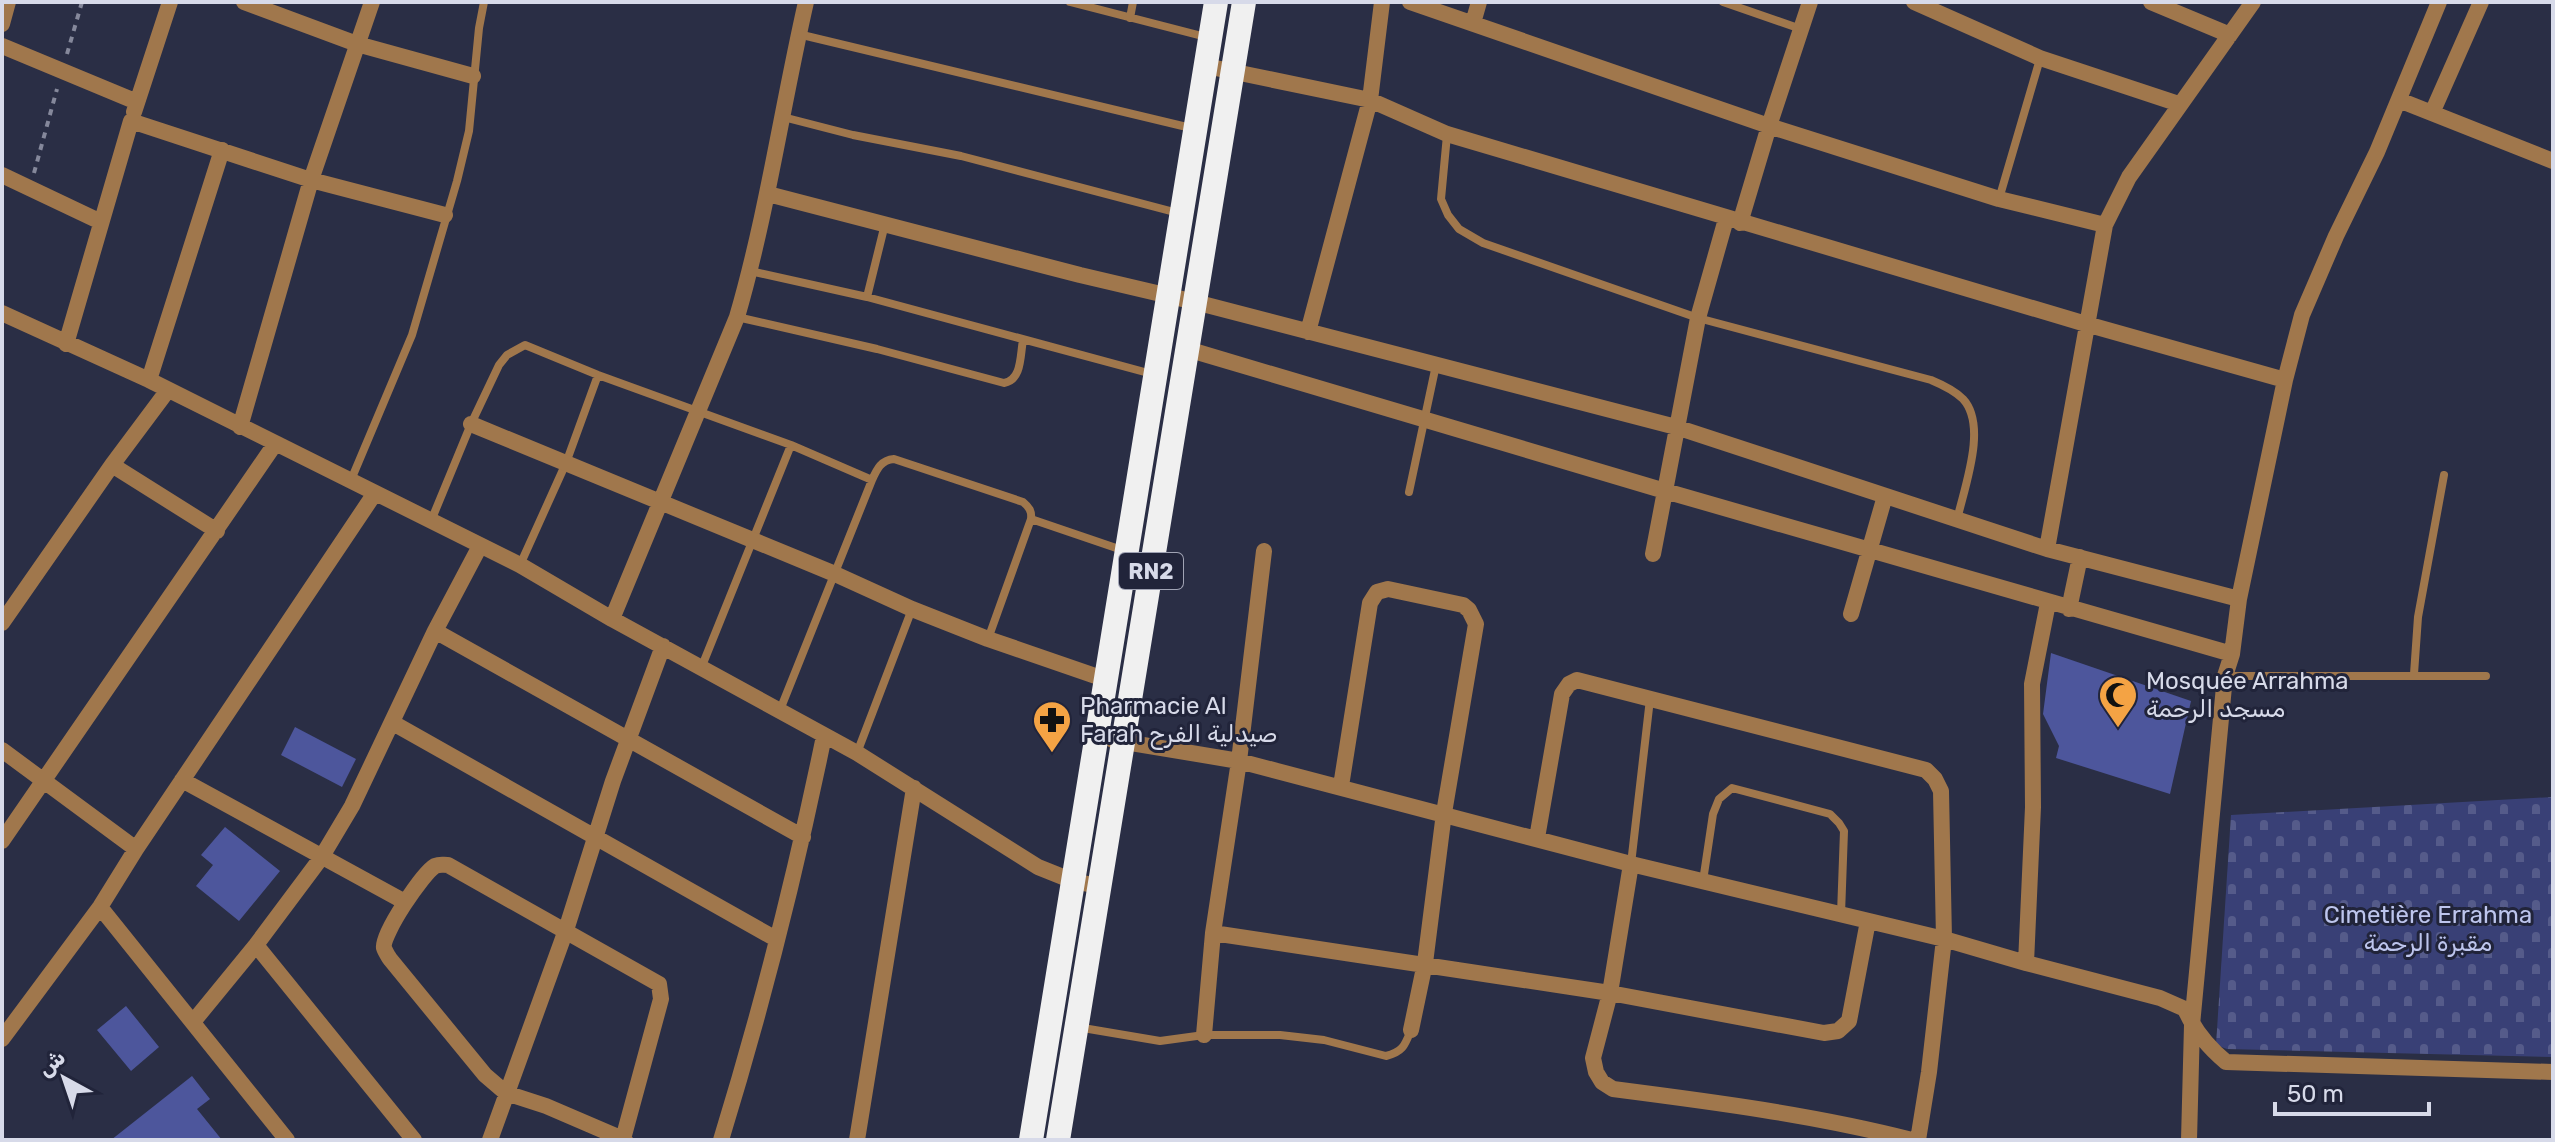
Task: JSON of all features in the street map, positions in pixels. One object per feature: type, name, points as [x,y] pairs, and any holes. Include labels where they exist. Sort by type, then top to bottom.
[{"type":"highway","name":"RN2","points":[[1031,1140],[1216,2]]},
{"type":"highway","name":"RN2","points":[[1058,1140],[1244,2]]},
{"type":"street","points":[[2,24],[8,2]]},
{"type":"street","points":[[66,344],[131,121],[170,2]]},
{"type":"street","points":[[244,2],[357,44],[473,76]]},
{"type":"street","points":[[240,427],[311,180],[372,2]]},
{"type":"street","points":[[612,619],[737,317],[768,194],[806,2]]},
{"type":"street","points":[[1308,332],[1370,100],[1382,2]]},
{"type":"street","points":[[1410,2],[1769,126],[1999,199],[2105,225]]},
{"type":"street","points":[[1473,23],[1479,2]]},
{"type":"street","points":[[1653,554],[1698,318],[1769,126],[1810,2]]},
{"type":"street","points":[[1914,2],[2040,58],[2179,104]]},
{"type":"street","points":[[2151,2],[2230,35]]},
{"type":"street","points":[[2047,549],[2105,225],[2129,177],[2253,2]]},
{"type":"street","points":[[2189,1140],[2192,1025],[2225,676],[2232,654],[2239,599],[2285,380],[2302,315],[2399,100],[2439,2]]},
{"type":"street","points":[[2432,113],[2481,2]]},
{"type":"street","points":[[2,46],[137,102]]},
{"type":"street","points":[[1206,66],[1370,100],[1447,134],[1733,221],[2285,380]]},
{"type":"street","points":[[2399,100],[2553,161]]},
{"type":"street","points":[[131,121],[311,180],[445,215]]},
{"type":"street","points":[[149,380],[222,150]]},
{"type":"street","points":[[2,175],[101,222]]},
{"type":"street","points":[[768,194],[1676,427],[2047,549],[2239,599]]},
{"type":"street","points":[[2,313],[149,380],[520,565],[857,753],[1038,867],[1073,881],[1098,886]]},
{"type":"street","points":[[1187,349],[2048,603],[2232,654]]},
{"type":"street","points":[[2,623],[168,390]]},
{"type":"street","points":[[471,424],[835,574],[912,609],[1107,680]]},
{"type":"street","points":[[2,841],[275,444]]},
{"type":"street","points":[[112,465],[217,531]]},
{"type":"street","points":[[2,1039],[100,907],[375,493]]},
{"type":"street","points":[[1851,614],[1885,496]]},
{"type":"street","points":[[193,1022],[321,858],[352,806],[435,631],[480,546]]},
{"type":"street","points":[[1204,1035],[1213,933],[1239,761],[1264,551]]},
{"type":"street","points":[[2069,609],[2080,557]]},
{"type":"street","points":[[1341,786],[1370,603],[1377,592],[1388,589],[1463,605],[1476,624],[1444,813],[1425,963],[1411,1030]]},
{"type":"street","points":[[2026,963],[2033,807],[2032,684],[2048,603]]},
{"type":"street","points":[[435,631],[803,837]]},
{"type":"street","points":[[490,1140],[663,646]]},
{"type":"street","points":[[1537,838],[1562,694],[1569,684],[1577,680],[1926,770],[1941,791],[1944,939],[1918,1140]]},
{"type":"street","points":[[393,723],[776,939]]},
{"type":"street","points":[[721,1140],[744,1068],[803,837],[824,736]]},
{"type":"street","points":[[1097,737],[1239,761],[1341,786],[1631,864],[1944,939],[2160,998],[2185,1009],[2192,1025],[2226,1062],[2553,1072]]},
{"type":"street","points":[[2,750],[136,849]]},
{"type":"street","points":[[182,780],[405,902]]},
{"type":"street","points":[[857,1140],[914,788]]},
{"type":"street","points":[[440,864],[448,865],[659,984],[661,999],[624,1140],[546,1106],[506,1093],[485,1075],[384,949],[405,902],[433,868],[440,864]]},
{"type":"street","points":[[1631,864],[1610,993],[1593,1058],[1602,1082],[1613,1089],[1746,1106],[1912,1140]]},
{"type":"street","points":[[100,907],[287,1140]]},
{"type":"street","points":[[1213,933],[1610,993],[1824,1033],[1838,1031],[1849,1021],[1868,921]]},
{"type":"street","points":[[256,945],[414,1140]]},
{"type":"lane","points":[[351,481],[412,335],[457,181],[469,131],[484,2]]},
{"type":"lane","points":[[1070,2],[1210,38]]},
{"type":"lane","points":[[1130,18],[1133,2]]},
{"type":"lane","points":[[1723,2],[1801,29]]},
{"type":"lane","points":[[798,34],[1196,129]]},
{"type":"lane","points":[[1999,199],[2040,58]]},
{"type":"lane","points":[[781,117],[961,156],[1182,215]]},
{"type":"lane","points":[[1447,134],[1441,199],[1459,229],[1483,243],[1698,318],[1931,380],[1951,389],[1966,402],[1973,418],[1975,440],[1957,520]]},
{"type":"lane","points":[[867,297],[885,224]]},
{"type":"lane","points":[[750,271],[867,297],[1156,376]]},
{"type":"lane","points":[[737,317],[877,349],[1004,383],[1016,376],[1023,340]]},
{"type":"lane","points":[[431,522],[499,365],[507,355],[525,345],[791,445],[872,480]]},
{"type":"lane","points":[[1409,492],[1436,365]]},
{"type":"lane","points":[[520,565],[566,463],[598,375]]},
{"type":"lane","points":[[702,666],[791,445]]},
{"type":"lane","points":[[780,710],[872,480],[886,460],[894,459],[1023,502],[1032,513],[988,639]]},
{"type":"lane","points":[[2414,674],[2418,617],[2444,475]]},
{"type":"lane","points":[[1031,519],[1127,551]]},
{"type":"lane","points":[[857,753],[912,609]]},
{"type":"lane","points":[[2225,676],[2486,676]]},
{"type":"lane","points":[[1631,864],[1650,699]]},
{"type":"lane","points":[[1703,881],[1713,814],[1719,799],[1732,788],[1830,814],[1839,823],[1844,831],[1841,915]]},
{"type":"lane","points":[[1077,1026],[1160,1041],[1241,1034],[1309,1039],[1386,1056],[1397,1054],[1404,1047],[1411,1030]]},
{"type":"path","points":[[30,187],[82,2]]},
{"type":"green space","name":"Cimetière Errahma مقبرة الرحمة","points":[[2553,797],[2553,1057],[2227,1049],[2216,1045],[2231,815]]},
{"type":"building","name":"Mosquée Arrahma مسجد الرحمة","points":[[2051,653],[2191,701],[2170,794],[2056,758],[2059,746],[2043,714]]},
{"type":"building","points":[[295,727],[356,759],[342,787],[281,755]]},
{"type":"building","points":[[225,827],[280,871],[239,921],[196,886],[213,865],[201,855]]},
{"type":"building","points":[[126,1006],[159,1047],[131,1071],[97,1030]]},
{"type":"building","points":[[192,1076],[210,1099],[197,1109],[222,1140],[111,1140]]},
{"type":"place","name":"Mosquée Arrahma مسجد الرحمة","points":[[2118,729]]},
{"type":"place","name":"Pharmacie Al Farah صيدلية الفرح","points":[[1052,754]]}]
